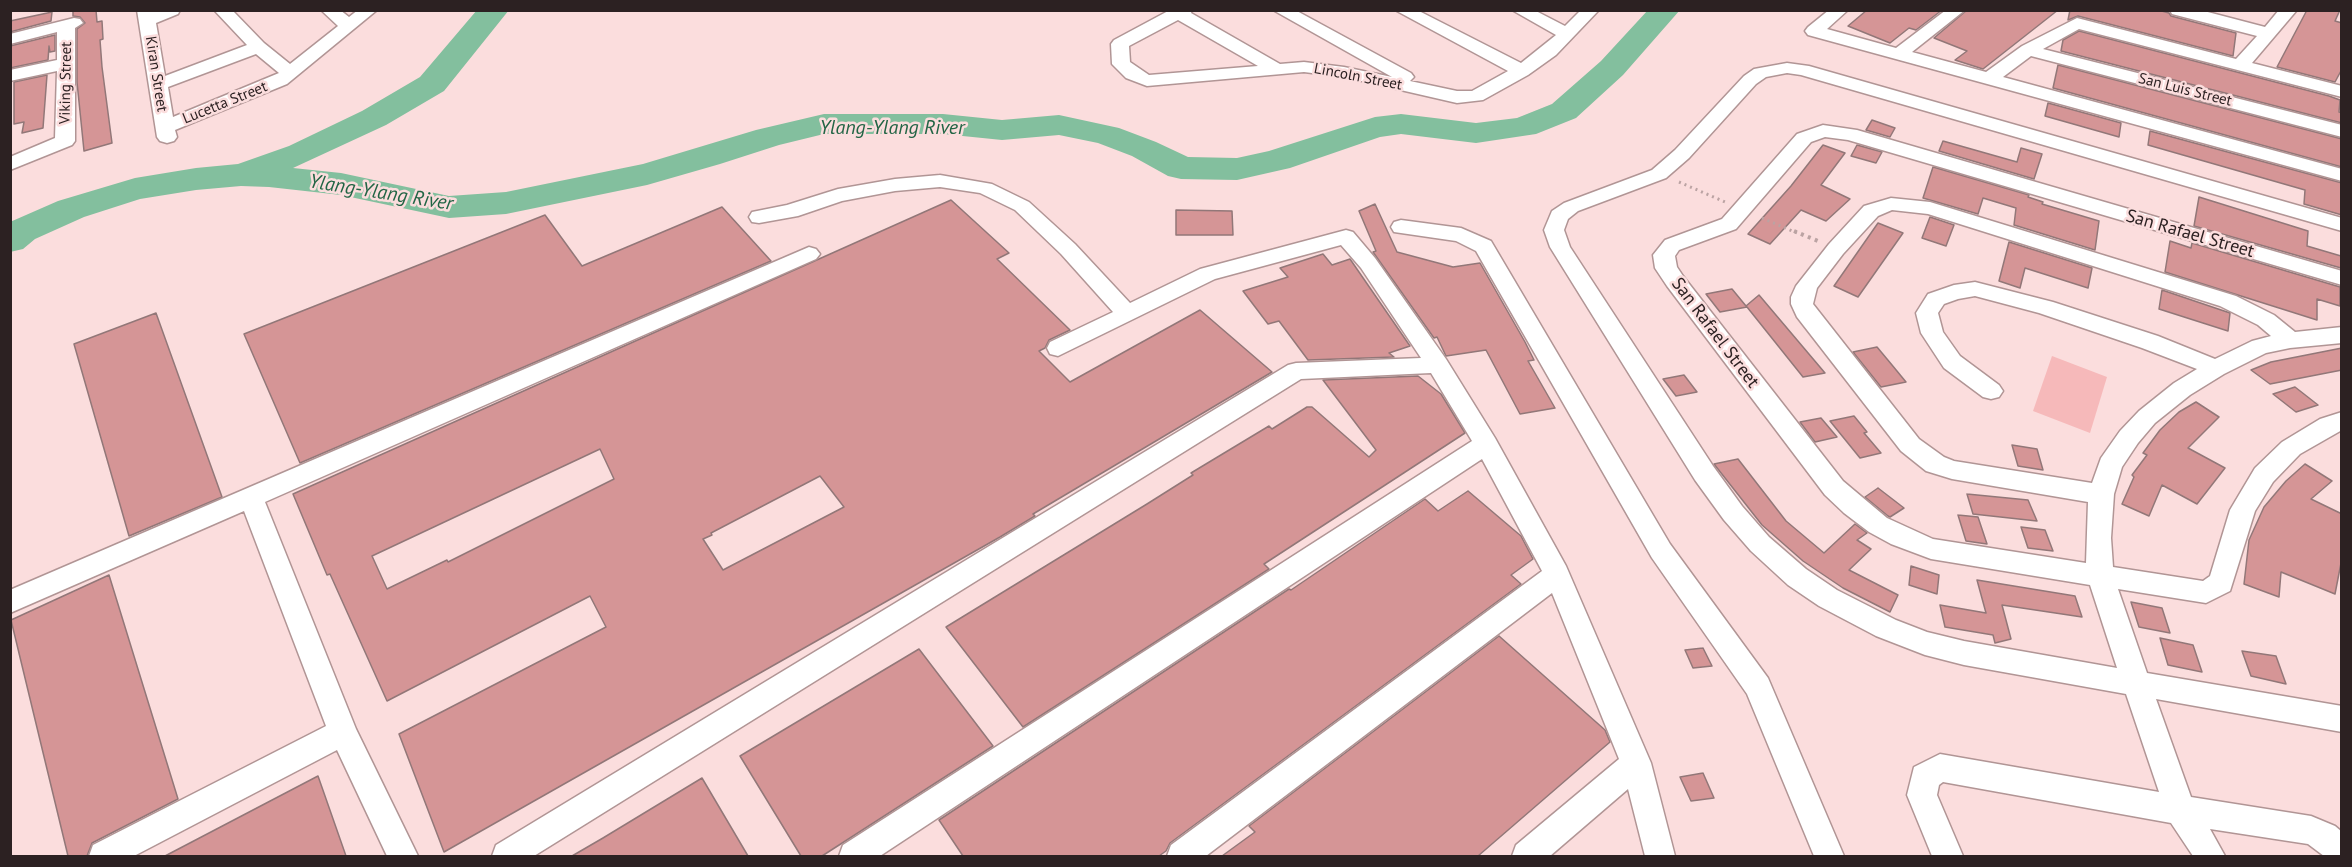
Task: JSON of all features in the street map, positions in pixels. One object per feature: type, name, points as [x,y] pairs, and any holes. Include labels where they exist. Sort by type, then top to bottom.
[{"type":"street","points":[[146,15],[172,10]]},
{"type":"street","points":[[222,10],[258,47],[290,73]]},
{"type":"street","points":[[329,10],[349,26]]},
{"type":"street","name":"Lucetta Street","points":[[166,132],[265,88],[290,73],[369,10]]},
{"type":"street","points":[[1281,10],[1433,92]]},
{"type":"street","points":[[1403,10],[1522,71]]},
{"type":"street","points":[[1520,10],[1568,34]]},
{"type":"street","name":"Lincoln Street","points":[[1182,12],[1119,44],[1120,64],[1132,74],[1147,81],[1304,67],[1344,72],[1457,98],[1476,96],[1522,71],[1550,51],[1591,10]]},
{"type":"street","points":[[1840,10],[1814,31],[2342,175]]},
{"type":"street","points":[[1899,54],[1957,10]]},
{"type":"street","points":[[2178,10],[2268,33]]},
{"type":"street","points":[[2240,66],[2289,10]]},
{"type":"street","points":[[1182,12],[1275,69]]},
{"type":"street","name":"Kiran Street","points":[[146,15],[166,132]]},
{"type":"street","points":[[1989,78],[2028,50],[2078,23],[2342,92]]},
{"type":"street","name":"Viking Street","points":[[10,39],[70,24],[65,141],[10,164]]},
{"type":"street","points":[[158,85],[258,47]]},
{"type":"street","name":"San Luis Street","points":[[2028,50],[2342,131]]},
{"type":"street","points":[[10,76],[67,63]]},
{"type":"street","points":[[2342,225],[1803,70],[1787,68],[1766,71],[1750,80],[1682,154],[1659,174],[1571,207],[1559,216],[1554,230],[1560,247],[1704,473],[1760,544],[1797,577],[1828,598],[1886,628],[1964,653],[2342,718]]},
{"type":"street","name":"San Rafael Street","points":[[2342,278],[1850,134],[1823,131],[1804,138],[1729,224],[1672,244],[1664,255],[1666,268],[1675,281],[1833,488],[1853,506],[1893,533],[1931,549],[2206,592],[2215,589],[2221,583],[2242,510],[2264,475],[2292,448],[2328,425],[2342,421]]},
{"type":"street","points":[[759,217],[791,211],[838,195],[895,185],[940,181],[985,188],[1022,206],[1068,249],[1127,314]]},
{"type":"street","points":[[2101,494],[1952,470],[1935,464],[1910,445],[1805,312],[1802,304],[1802,297],[1807,286],[1836,249],[1871,211],[1891,204],[1909,204],[1930,208],[2074,252],[2228,301],[2266,320],[2290,340]]},
{"type":"street","points":[[1401,226],[1461,235],[1484,246],[1661,551],[1758,687],[1830,856]]},
{"type":"street","points":[[1058,348],[1208,274],[1346,237],[1368,263],[1438,365],[1486,444],[1557,574],[1636,763],[1660,856]]},
{"type":"street","points":[[10,602],[809,254]]},
{"type":"street","points":[[1991,391],[1952,362],[1932,333],[1927,313],[1935,299],[1954,292],[1976,289],[2044,307],[2150,342],[2216,368]]},
{"type":"street","points":[[2210,856],[2180,810],[2100,576],[2098,538],[2101,494],[2110,465],[2129,437],[2147,417],[2182,389],[2216,368],[2260,347],[2290,340],[2342,335]]},
{"type":"street","points":[[507,856],[1296,370],[1438,365]]},
{"type":"street","points":[[854,856],[1486,444]]},
{"type":"street","points":[[251,497],[343,732],[403,856]]},
{"type":"street","points":[[1182,856],[1557,574]]},
{"type":"street","points":[[104,856],[343,732]]},
{"type":"street","points":[[1527,856],[1636,763]]},
{"type":"street","points":[[1947,856],[1922,795],[1925,777],[1940,768],[2180,810],[2311,830],[2324,836],[2342,853]]},
{"type":"shaded area","points":[[2052,356],[2107,377],[2090,433],[2033,411]]},
{"type":"building","points":[[73,10],[96,10],[97,22],[102,21],[103,39],[100,40],[102,67],[112,143],[84,151],[77,82],[77,29],[85,23],[80,17],[73,16]]},
{"type":"building","points":[[1867,10],[1942,10],[1916,30],[1909,28],[1890,43],[1848,26]]},
{"type":"building","points":[[1967,10],[2058,10],[1983,69],[1955,60],[1967,51],[1934,38]]},
{"type":"building","points":[[2070,10],[2158,10],[2169,13],[2171,16],[2236,33],[2233,56],[2078,16],[2068,20]]},
{"type":"building","points":[[2307,10],[2340,10],[2335,21],[2342,23],[2342,69],[2335,82],[2277,67]]},
{"type":"building","points":[[52,12],[51,21],[10,32],[10,21]]},
{"type":"building","points":[[2079,31],[2329,96],[2340,100],[2339,112],[2342,113],[2342,123],[2061,51],[2063,40]]},
{"type":"building","points":[[55,35],[55,51],[50,52],[49,46],[48,60],[10,68],[10,46]]},
{"type":"building","points":[[2058,65],[2342,139],[2342,167],[2053,88]]},
{"type":"building","points":[[47,75],[43,128],[22,133],[24,122],[14,124],[14,82]]},
{"type":"building","points":[[2048,103],[2121,123],[2119,137],[2045,116]]},
{"type":"building","points":[[1872,120],[1895,128],[1890,137],[1866,130]]},
{"type":"building","points":[[2150,131],[2342,183],[2342,215],[2304,204],[2305,190],[2148,145]]},
{"type":"building","points":[[1943,141],[2017,162],[2021,148],[2042,154],[2034,179],[1939,151]]},
{"type":"building","points":[[1823,145],[1845,153],[1821,185],[1850,199],[1826,221],[1801,210],[1770,244],[1748,234],[1791,186]]},
{"type":"building","points":[[1857,145],[1882,152],[1876,163],[1851,156]]},
{"type":"building","points":[[1933,167],[2029,195],[2028,197],[2043,202],[2042,204],[2099,221],[2095,250],[2014,225],[2016,208],[1983,198],[1978,214],[1923,198]]},
{"type":"building","points":[[2199,197],[2308,231],[2307,246],[2341,256],[2341,268],[2194,226]]},
{"type":"building","points":[[951,200],[1009,253],[997,259],[1070,330],[1049,340],[1045,348],[1039,351],[1070,382],[1200,310],[1272,372],[1033,514],[1035,516],[1000,537],[444,852],[399,734],[606,627],[590,596],[387,701],[330,574],[327,575],[293,494]],"holes":[[[600,449],[614,479],[448,562],[447,560],[387,589],[372,556]],[[820,476],[844,507],[723,570],[703,539]]]},
{"type":"building","points":[[1375,204],[1397,252],[1453,267],[1480,263],[1525,342],[1534,360],[1528,361],[1555,408],[1520,414],[1486,350],[1446,356],[1437,337],[1434,338],[1373,252],[1376,251],[1359,211]]},
{"type":"building","points":[[722,207],[771,261],[300,463],[244,334],[545,215],[582,266]]},
{"type":"building","points":[[1176,210],[1232,211],[1233,235],[1176,235]]},
{"type":"building","points":[[1930,217],[1954,225],[1946,246],[1922,238]]},
{"type":"building","points":[[1878,223],[1903,233],[1858,297],[1834,286]]},
{"type":"building","points":[[2170,241],[2191,248],[2192,243],[2340,287],[2340,306],[2317,299],[2317,320],[2165,272]]},
{"type":"building","points":[[2009,242],[2092,268],[2088,288],[2025,268],[2020,288],[1999,281]]},
{"type":"building","points":[[1323,254],[1332,265],[1350,259],[1410,346],[1389,353],[1394,357],[1308,360],[1279,321],[1268,324],[1243,291],[1288,277],[1280,268]]},
{"type":"building","points":[[1732,289],[1746,306],[1759,295],[1825,373],[1803,377],[1747,307],[1720,312],[1706,294]]},
{"type":"building","points":[[2162,290],[2230,313],[2228,331],[2159,309]]},
{"type":"building","points":[[156,313],[222,497],[129,536],[74,344]]},
{"type":"building","points":[[1877,347],[1906,382],[1881,387],[1853,352]]},
{"type":"building","points":[[2342,348],[2342,370],[2270,384],[2251,370],[2271,362]]},
{"type":"building","points":[[1684,375],[1697,392],[1676,396],[1663,379]]},
{"type":"building","points":[[1418,376],[1441,394],[1465,433],[1264,564],[1269,569],[1023,727],[946,627],[1147,504],[1193,475],[1191,473],[1269,426],[1272,429],[1307,407],[1312,407],[1369,457],[1376,450],[1323,380]]},
{"type":"building","points":[[2295,387],[2318,405],[2296,412],[2273,394]]},
{"type":"building","points":[[2196,402],[2219,417],[2188,448],[2225,468],[2197,504],[2162,485],[2149,516],[2122,504],[2134,477],[2132,475],[2147,455],[2143,453],[2160,430],[2179,412]]},
{"type":"building","points":[[1854,416],[1867,432],[1864,433],[1881,453],[1860,458],[1830,421]]},
{"type":"building","points":[[1821,418],[1837,437],[1815,442],[1800,422]]},
{"type":"building","points":[[2012,445],[2037,449],[2043,470],[2018,466]]},
{"type":"building","points":[[1738,459],[1786,521],[1824,553],[1855,524],[1867,533],[1857,540],[1871,549],[1849,570],[1898,595],[1890,612],[1843,588],[1803,561],[1762,525],[1714,464]]},
{"type":"building","points":[[2305,464],[2332,481],[2311,499],[2342,514],[2342,558],[2335,594],[2281,572],[2279,597],[2244,584],[2249,540],[2264,507],[2286,481]]},
{"type":"building","points":[[1878,488],[1904,508],[1888,516],[1865,497]]},
{"type":"building","points":[[1468,491],[1521,536],[1533,559],[1511,575],[1521,584],[1170,843],[1166,851],[1159,856],[963,856],[939,820],[1289,589],[1291,590],[1425,499],[1438,511]]},
{"type":"building","points":[[1967,494],[2028,500],[2037,521],[1973,514]]},
{"type":"building","points":[[1958,515],[1978,517],[1987,544],[1966,541]]},
{"type":"building","points":[[2021,527],[2045,530],[2053,551],[2028,548]]},
{"type":"building","points":[[1911,566],[1939,575],[1937,594],[1909,585]]},
{"type":"building","points":[[109,575],[178,799],[92,843],[87,856],[68,856],[11,620]]},
{"type":"building","points":[[1977,580],[2075,596],[2082,617],[2002,605],[2011,639],[1995,643],[1993,635],[1945,627],[1940,605],[1986,613]]},
{"type":"building","points":[[2131,602],[2162,608],[2170,633],[2139,627]]},
{"type":"building","points":[[1499,636],[1605,730],[1610,742],[1478,856],[1222,856],[1255,832],[1249,826]]},
{"type":"building","points":[[2160,638],[2193,645],[2202,672],[2168,665]]},
{"type":"building","points":[[1703,648],[1712,666],[1693,668],[1685,650]]},
{"type":"building","points":[[919,649],[993,746],[822,856],[801,856],[740,756]]},
{"type":"building","points":[[2242,651],[2276,656],[2286,684],[2251,676]]},
{"type":"building","points":[[1703,773],[1714,798],[1691,801],[1680,777]]},
{"type":"building","points":[[318,776],[346,856],[165,856]]},
{"type":"building","points":[[702,778],[748,856],[572,856],[603,838]]},
{"type":"waterway","points":[[251,171],[301,153],[374,118],[432,84],[494,10]]},
{"type":"waterway","name":"Ylang-Ylang River","points":[[10,240],[22,231],[71,209],[135,189],[196,179],[241,175],[269,176],[341,184],[449,207],[506,203],[647,174],[768,137],[824,124],[943,124],[1002,130],[1059,125],[1107,135],[1144,149],[1181,168],[1237,169],[1278,160],[1375,127],[1401,124],[1476,133],[1524,127],[1564,111],[1612,68],[1665,10]]}]
